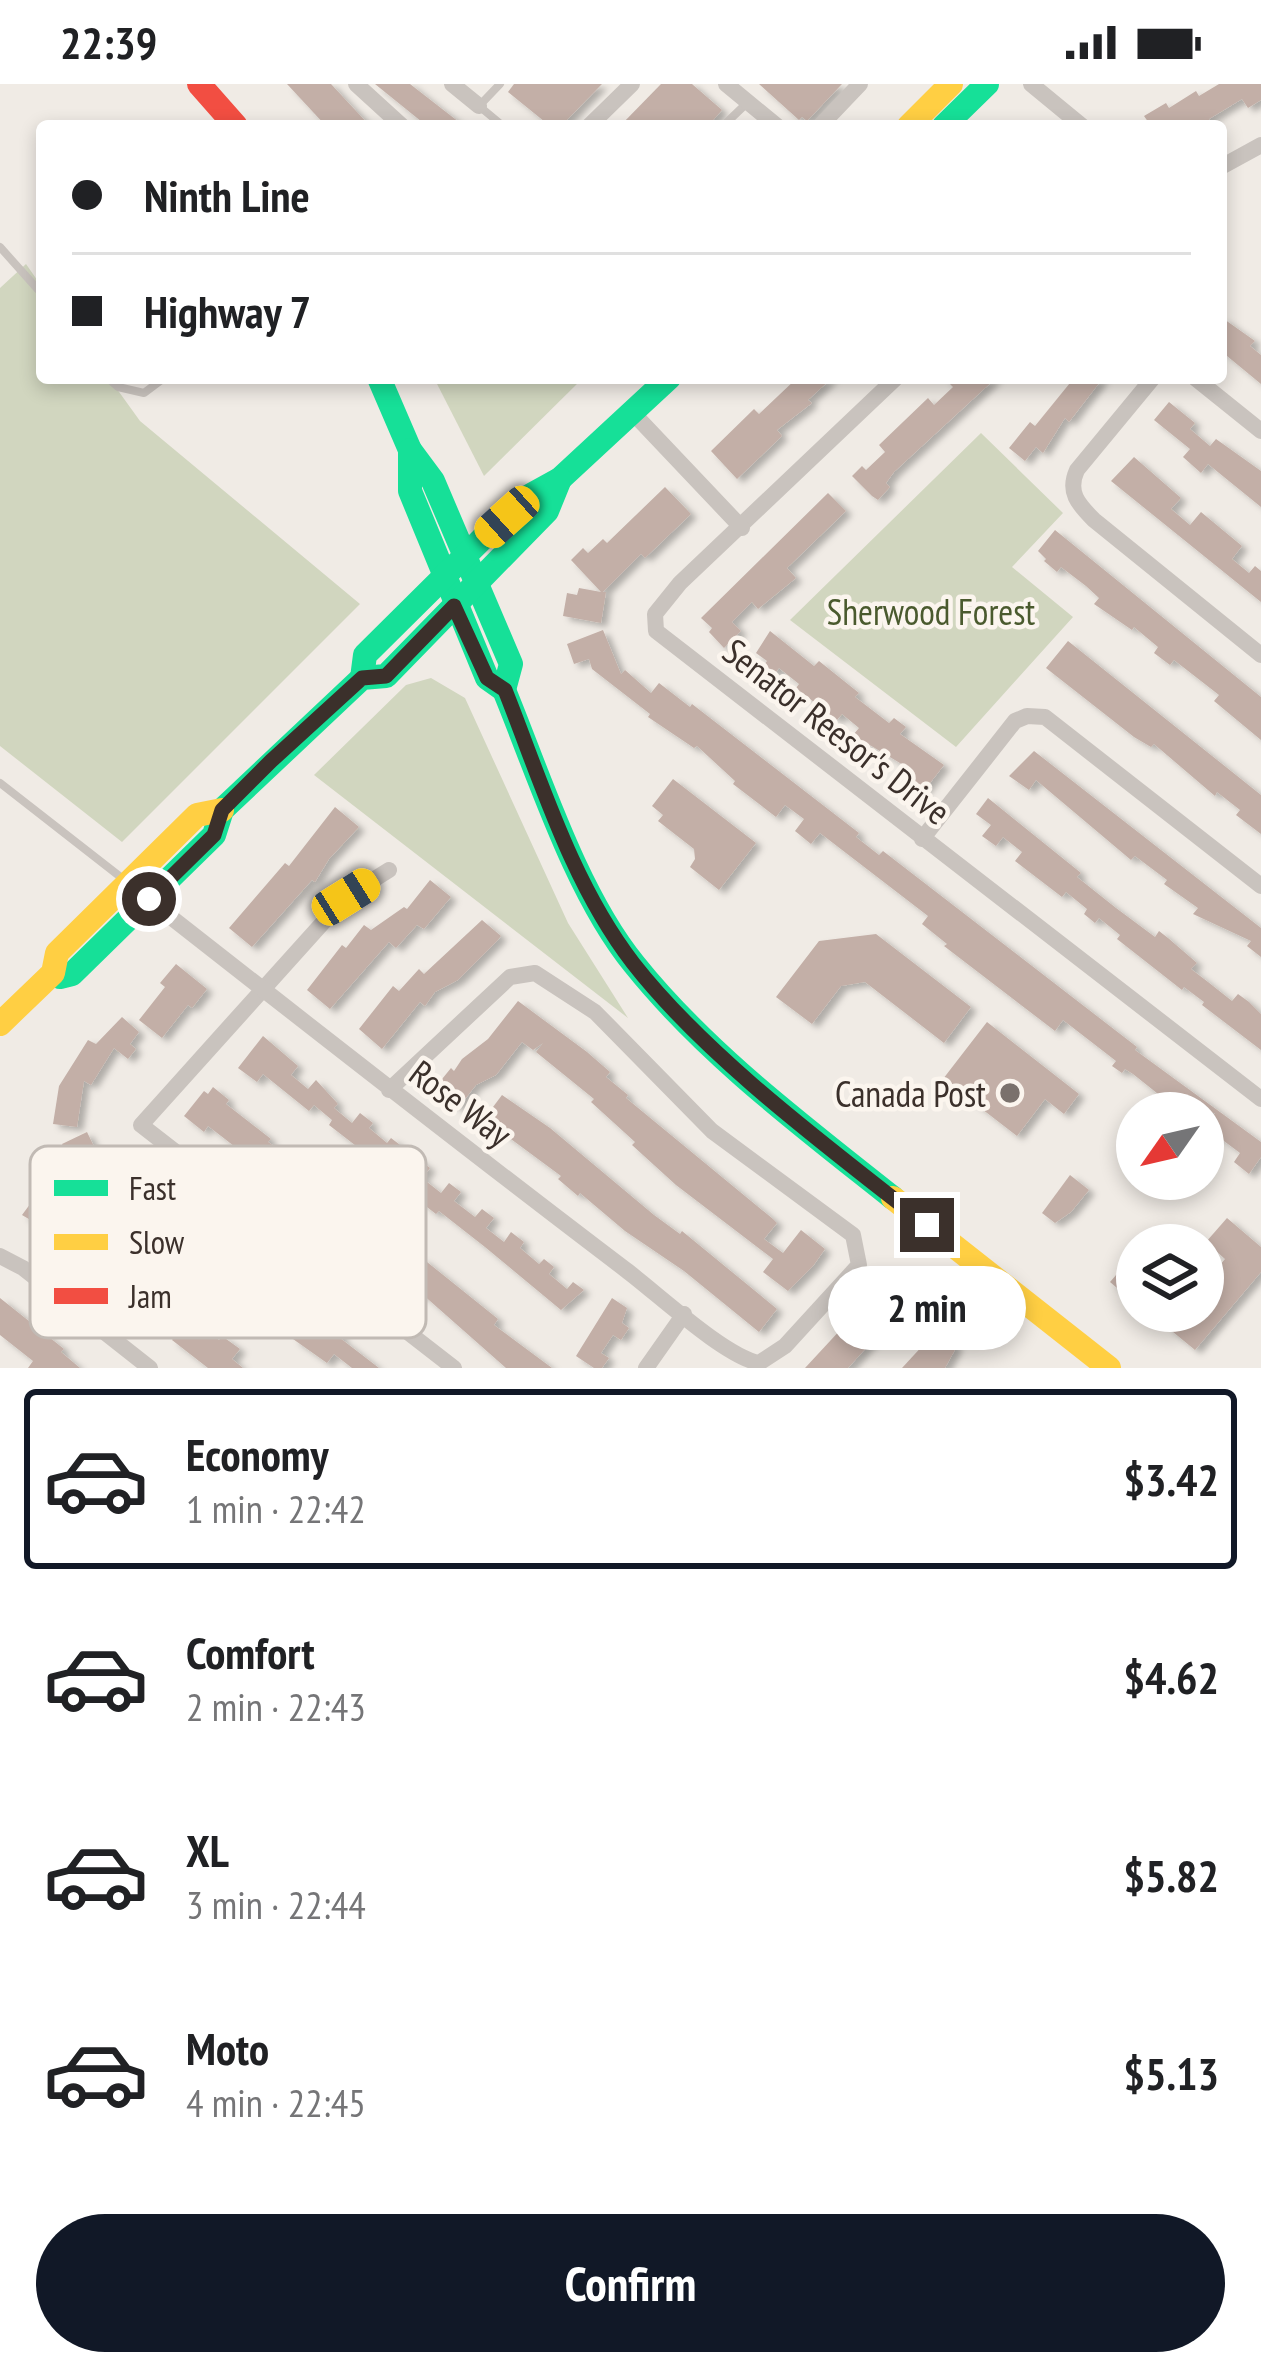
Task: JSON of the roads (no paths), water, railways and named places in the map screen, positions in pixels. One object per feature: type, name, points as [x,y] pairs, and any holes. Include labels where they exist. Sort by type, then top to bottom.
[{"type":"main road","points":[[199,84],[231,120]]},
{"type":"main road","points":[[915,120],[951,84]]},
{"type":"main road","points":[[950,120],[987,84]]},
{"type":"main road","points":[[382,384],[410,450],[433,481],[511,664],[505,690]]},
{"type":"main road","points":[[362,678],[365,655],[466,555],[663,384]]},
{"type":"main road","points":[[410,450],[410,490],[454,606],[487,678],[505,690],[577,869],[632,962],[722,1055],[864,1175],[1108,1368]]},
{"type":"main road","points":[[0,1024],[53,973],[72,974],[139,892],[214,835],[222,810],[362,678],[386,676],[547,511],[560,478]]},
{"type":"street","points":[[356,84],[395,120]]},
{"type":"street","points":[[452,84],[479,106]]},
{"type":"street","points":[[595,120],[632,84]]},
{"type":"street","points":[[726,84],[770,120]]},
{"type":"street","points":[[826,120],[860,84]]},
{"type":"street","points":[[1031,84],[1075,120]]},
{"type":"street","points":[[1227,164],[1261,145]]},
{"type":"street","name":"Senator Reesor's Drive","points":[[890,384],[659,606],[653,623],[656,631],[1261,1099]]},
{"type":"street","points":[[1148,384],[1077,470],[1073,490],[1094,520],[1261,655]]},
{"type":"street","points":[[1203,384],[1261,431]]},
{"type":"street","points":[[632,413],[742,527]]},
{"type":"street","points":[[922,838],[1015,721],[1036,715],[1045,717],[1261,886]]},
{"type":"street","points":[[168,1146],[141,1125],[346,897],[388,870]]},
{"type":"street","name":"Rose Way","points":[[139,892],[389,1090],[738,1359],[759,1363],[784,1346],[859,1265],[854,1235],[712,1131],[596,1012],[535,973],[510,977],[389,1090]]},
{"type":"street","points":[[0,1256],[30,1274]]},
{"type":"street","points":[[646,1368],[684,1314]]},
{"type":"street","points":[[112,1338],[150,1368]]},
{"type":"street","points":[[415,1338],[454,1368]]},
{"type":"lane","points":[[496,120],[479,106],[500,84]]},
{"type":"lane","points":[[729,120],[748,102]]},
{"type":"lane","points":[[0,248],[36,287]]},
{"type":"lane","points":[[116,384],[145,393],[156,384]]},
{"type":"lane","points":[[0,783],[139,892]]},
{"type":"place","name":"Canada Post","points":[[1010,1093]]},
{"type":"park label","name":"Sherwood Forest","points":[[931,611]]}]
